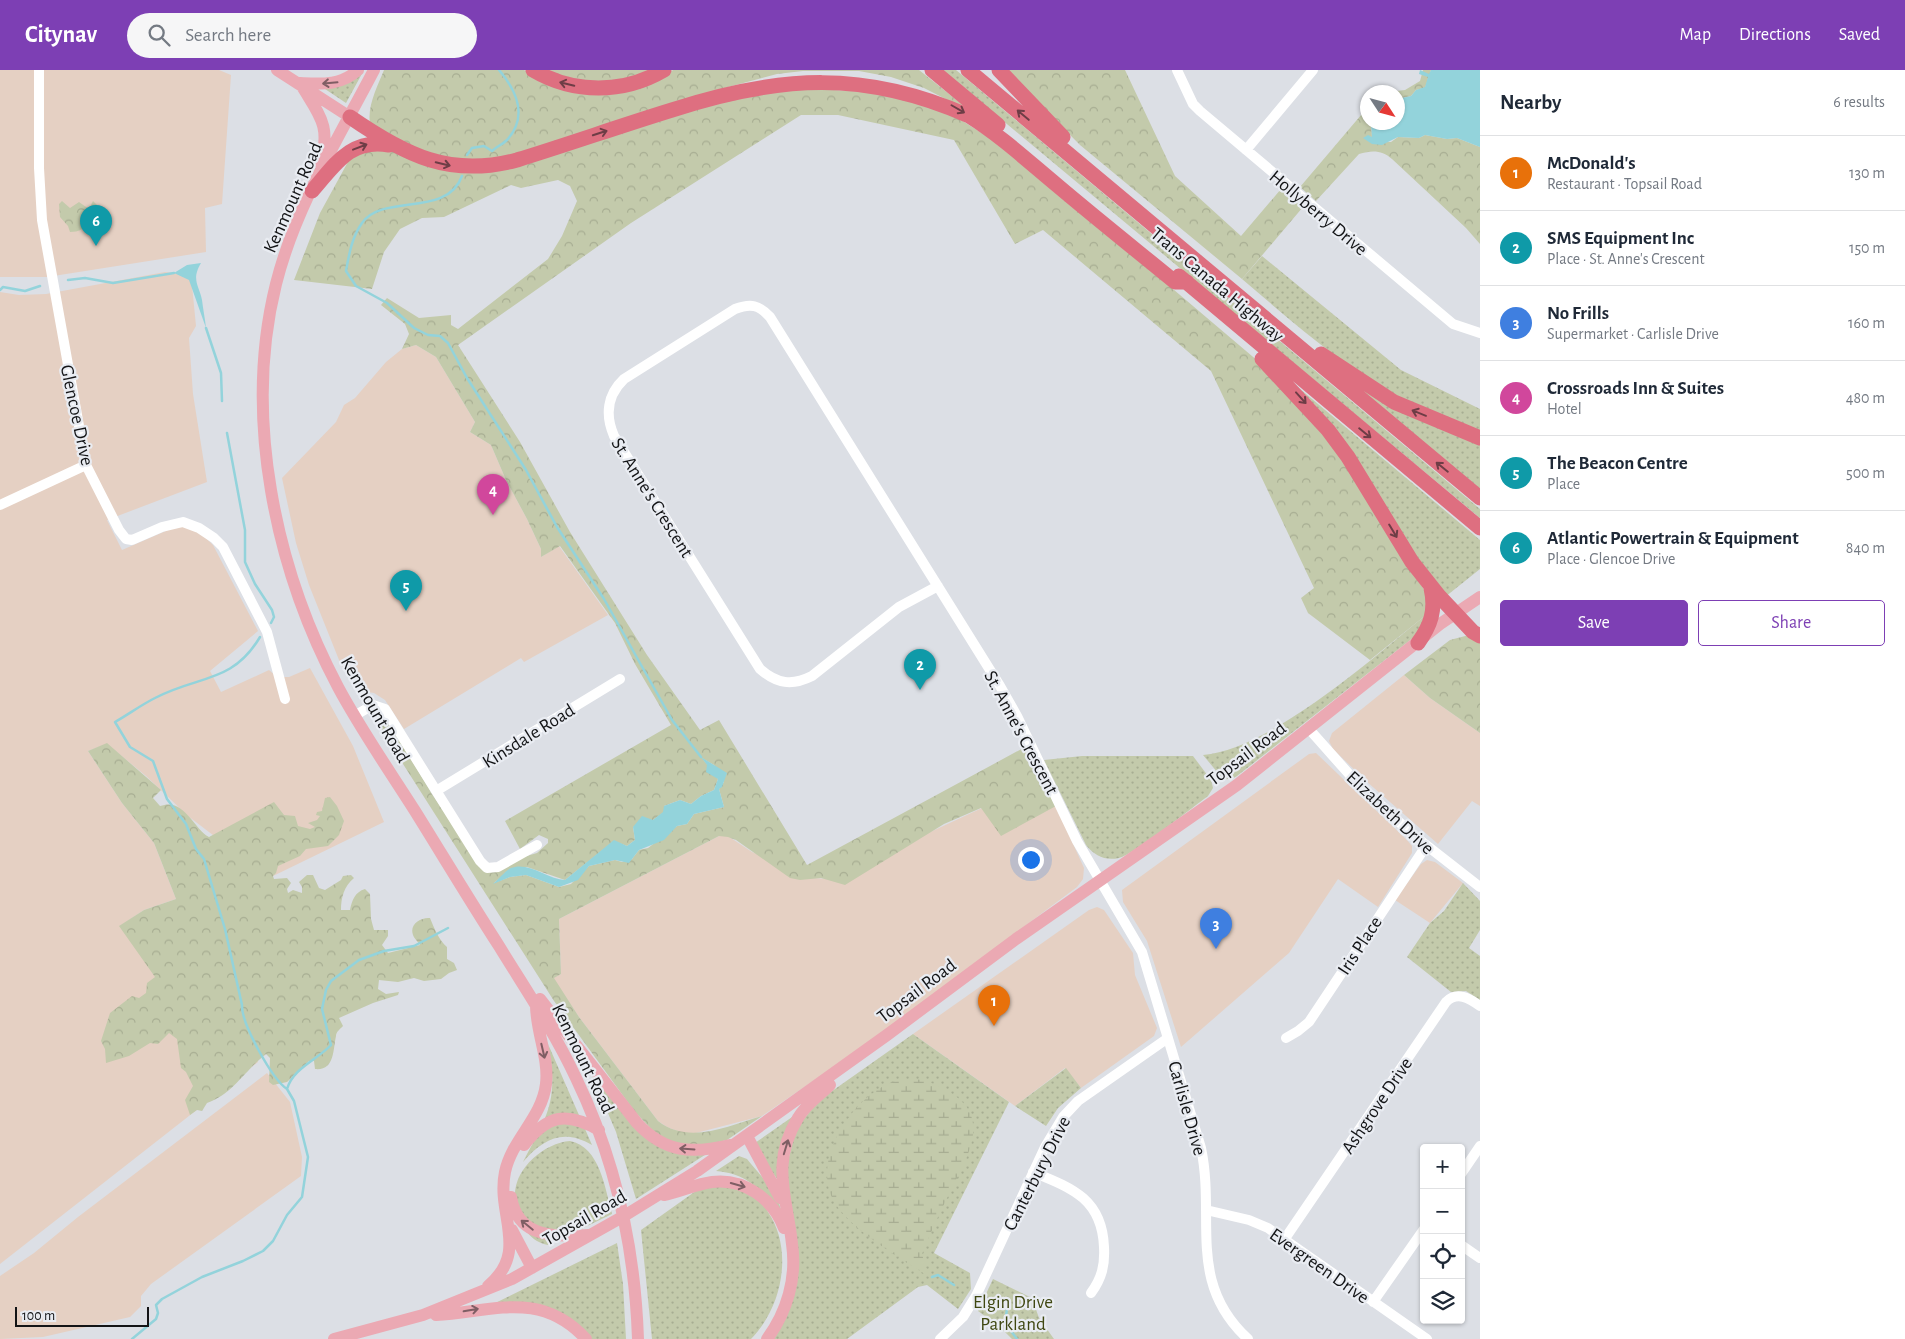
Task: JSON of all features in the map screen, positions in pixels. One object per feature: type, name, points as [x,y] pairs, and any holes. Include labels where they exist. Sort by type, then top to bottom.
[{"type":"highway","points":[[533,70],[554,81],[570,86],[601,89],[640,81],[664,70]]},
{"type":"highway","name":"Trans Canada Highway","points":[[932,70],[1480,528]]},
{"type":"highway","name":"Trans Canada Highway","points":[[968,70],[1480,498]]},
{"type":"highway","points":[[999,70],[1067,141],[1189,245],[1198,262],[1215,266],[1296,334],[1364,384],[1415,412],[1480,438]]},
{"type":"highway","points":[[350,117],[423,159],[450,166],[486,166],[517,160],[726,92],[770,81],[827,74],[879,79],[923,92],[975,120],[1175,282],[1190,285],[1201,304],[1279,375],[1328,430],[1348,457],[1412,562],[1430,587],[1480,636]]},
{"type":"highway","points":[[312,191],[351,150],[370,143],[398,146]]},
{"type":"highway","points":[[1418,643],[1434,612],[1430,587]]},
{"type":"main road","points":[[277,70],[300,83],[350,117]]},
{"type":"main road","points":[[300,83],[336,83],[358,70]]},
{"type":"main road","name":"Kenmount Road","points":[[374,70],[312,191],[288,244],[271,308],[263,377],[264,435],[271,490],[295,580],[326,661],[354,716],[536,1003],[576,1077],[598,1130],[616,1185],[629,1249],[638,1338]]},
{"type":"main road","points":[[300,83],[322,120],[326,134],[323,155],[312,191]]},
{"type":"main road","name":"Topsail Road","points":[[334,1339],[423,1315],[478,1294],[532,1268],[656,1196],[747,1136],[1100,880],[1236,785],[1455,613],[1480,597]]},
{"type":"main road","points":[[518,975],[555,1016],[623,1105],[654,1139],[670,1147],[687,1150],[714,1149],[735,1144]]},
{"type":"main road","points":[[478,1294],[497,1278],[507,1262],[510,1244],[503,1188],[507,1166],[514,1148],[538,1110],[546,1084],[546,1064],[536,1025],[536,1003]]},
{"type":"main road","points":[[767,1339],[784,1310],[792,1278],[792,1244],[781,1170],[784,1153],[793,1128],[808,1105],[862,1053]]},
{"type":"main road","points":[[591,1235],[552,1235],[533,1230],[521,1220],[514,1209],[510,1182],[514,1164],[523,1145],[546,1123],[556,1118],[568,1117],[580,1120],[598,1130]]},
{"type":"main road","points":[[747,1136],[786,1212]]},
{"type":"main road","points":[[656,1196],[685,1191],[710,1182],[724,1182],[752,1190],[766,1199],[776,1210],[786,1235],[789,1257],[787,1279],[779,1308],[760,1339]]},
{"type":"main road","points":[[508,1219],[532,1268]]},
{"type":"main road","points":[[423,1315],[449,1314],[506,1305],[524,1306],[557,1317],[573,1326],[586,1339]]},
{"type":"street","name":"Glencoe Drive","points":[[39,70],[39,168],[42,220],[86,465],[119,530],[126,539],[132,540],[162,527],[183,522],[204,531],[223,547],[267,632],[285,699]]},
{"type":"street","name":"Hollyberry Drive","points":[[1177,70],[1193,104],[1453,324],[1480,333]]},
{"type":"street","points":[[1246,150],[1313,70]]},
{"type":"street","name":"St. Anne's Crescent","points":[[938,586],[899,607],[812,676],[784,683],[767,675],[760,669],[614,436],[610,428],[608,409],[613,391],[624,379],[735,309],[751,304],[759,307],[775,324],[938,586],[1017,716],[1070,825],[1100,880]]},
{"type":"street","points":[[0,505],[86,465]]},
{"type":"street","name":"Kinsdale Road","points":[[436,792],[620,679]]},
{"type":"street","points":[[354,716],[373,705],[384,709],[480,861],[487,868],[498,867],[537,845]]},
{"type":"street","name":"Elizabeth Drive","points":[[1309,729],[1357,783],[1426,846],[1480,887]]},
{"type":"street","name":"Iris Place","points":[[1286,1038],[1309,1022],[1426,846]]},
{"type":"street","name":"Carlisle Drive","points":[[1100,880],[1142,952],[1201,1148],[1211,1284],[1222,1309],[1248,1339]]},
{"type":"street","name":"Ashgrove Drive","points":[[1284,1240],[1443,1006],[1449,999],[1456,996],[1466,998],[1480,1006]]},
{"type":"street","name":"Canterbury Drive","points":[[940,1339],[969,1308],[1051,1135],[1072,1106],[1168,1038]]},
{"type":"street","points":[[1465,1168],[1480,1146]]},
{"type":"street","points":[[1034,1172],[1075,1191],[1090,1203],[1096,1213],[1103,1231],[1105,1263],[1100,1279],[1091,1293]]},
{"type":"street","name":"Evergreen Drive","points":[[1206,1210],[1255,1222],[1284,1240],[1426,1339]]},
{"type":"street","points":[[1373,1302],[1421,1234]]},
{"type":"street","points":[[1465,1248],[1480,1258]]},
{"type":"shaded area","points":[[0,70],[219,70],[231,75],[222,204],[205,208],[206,252],[47,277],[0,277]]},
{"type":"shaded area","points":[[165,272],[191,275],[196,326],[189,338],[193,394],[207,482],[107,520],[122,550],[182,524],[203,535],[213,545],[258,631],[210,671],[221,692],[269,670],[277,677],[289,677],[310,668],[353,746],[384,822],[269,878],[188,816],[146,776],[107,744],[88,751],[122,803],[154,843],[176,899],[144,910],[120,926],[215,932],[258,1062],[0,1264],[0,292],[19,295],[46,294]]},
{"type":"shaded area","points":[[416,345],[436,357],[475,422],[470,432],[491,445],[506,480],[541,549],[541,557],[559,546],[608,615],[524,662],[521,658],[404,729],[385,700],[374,693],[361,691],[352,683],[339,660],[309,585],[296,543],[282,478],[336,422],[344,405],[355,398],[386,362],[402,349]]},
{"type":"shaded area","points":[[1404,675],[1430,698],[1480,733],[1480,806],[1472,801],[1438,844],[1366,781],[1333,749],[1329,741],[1332,733]]},
{"type":"shaded area","points":[[1316,753],[1407,840],[1412,846],[1412,853],[1378,907],[1338,879],[1289,953],[1181,1047],[1147,941],[1123,902],[1122,890],[1309,754]]},
{"type":"shaded area","points":[[1056,806],[1084,868],[1083,879],[1077,887],[871,1041],[762,1116],[696,1133],[685,1134],[667,1127],[658,1121],[579,1017],[553,978],[561,974],[559,919],[719,836],[728,836],[752,852],[814,878],[829,879],[982,808]]},
{"type":"shaded area","points":[[1427,860],[1435,862],[1463,883],[1430,923],[1395,900],[1421,864]]},
{"type":"shaded area","points":[[1097,907],[1104,910],[1133,953],[1135,975],[1157,1028],[1154,1036],[1081,1088],[1065,1068],[1015,1106],[913,1034],[1089,910]]},
{"type":"shaded area","points":[[267,1073],[290,1102],[302,1157],[301,1176],[151,1284],[141,1296],[141,1306],[130,1317],[43,1337],[0,1339],[0,1276],[34,1253],[78,1217]]},
{"type":"green space","points":[[364,70],[346,103],[322,87]]},
{"type":"green space","points":[[384,70],[524,70],[560,88],[669,73],[673,70],[919,70],[973,113],[924,88],[891,77],[859,71],[803,71],[777,74],[728,87],[501,160],[433,158],[370,123],[370,110]]},
{"type":"green space","points":[[541,70],[656,70],[598,85]]},
{"type":"green space","points":[[942,70],[956,70],[1480,509],[1480,518]]},
{"type":"green space","points":[[1006,70],[1125,70],[1175,176],[1241,236],[1281,189],[1303,207],[1242,279],[1080,145]]},
{"type":"green space","points":[[1423,70],[1431,70],[1425,88],[1416,90],[1411,96],[1405,97],[1405,90],[1420,81]]},
{"type":"green space","points":[[764,86],[921,95],[1009,150],[1272,373],[1324,430],[1423,588],[1429,600],[1431,611],[1370,660],[1308,613],[1301,598],[1314,588],[1211,371],[1043,230],[1015,244],[954,140],[838,115],[801,115],[631,223],[458,345],[520,442],[570,532],[647,655],[700,730],[719,720],[807,865],[1027,746],[1056,806],[1001,836],[981,808],[944,824],[845,885],[821,878],[800,880],[790,878],[736,840],[719,836],[559,919],[561,974],[554,978],[579,1017],[658,1121],[670,1128],[696,1133],[722,1128],[762,1116],[727,1140],[710,1144],[686,1145],[659,1137],[635,1112],[554,1001],[375,720],[385,716],[432,794],[483,869],[537,853],[548,843],[548,839],[539,835],[520,849],[505,821],[671,725],[635,664],[615,623],[560,546],[541,557],[541,549],[506,480],[491,445],[470,432],[475,422],[436,357],[416,345],[402,349],[409,334],[405,324],[381,305],[387,298],[419,318],[451,315],[451,325],[458,329],[548,259],[562,236],[577,201],[570,186],[558,180],[521,188],[511,185],[444,217],[422,218],[400,229],[384,252],[372,289],[294,280],[320,213],[349,160],[360,152],[382,147],[452,171]],"holes":[[[702,758],[714,765],[724,782],[719,789],[724,807],[694,814],[687,824],[677,826],[648,848],[639,850],[632,859],[622,862],[615,860],[589,866],[571,884],[559,887],[526,875],[510,877],[494,883],[510,869],[527,867],[565,880],[614,841],[627,846],[635,840],[633,827],[653,820],[664,812],[664,806],[680,800],[691,804],[701,796],[714,790],[718,779]]]},
{"type":"green space","points":[[1360,116],[1360,130],[1372,130],[1372,137],[1366,136],[1386,142],[1391,142],[1398,137],[1419,138],[1425,135],[1447,139],[1457,138],[1480,147],[1480,244],[1466,228],[1392,159],[1381,152],[1373,151],[1359,154],[1316,201],[1300,187]]},
{"type":"green space","points":[[62,201],[70,208],[79,202],[89,209],[93,201],[97,205],[99,226],[89,219],[82,229],[70,232],[68,226],[60,217],[59,204]]},
{"type":"green space","points":[[1262,256],[1401,370],[1480,409],[1480,432],[1423,411],[1391,394],[1347,364],[1304,331],[1242,279]]},
{"type":"green space","points":[[1331,368],[1480,441],[1480,489]]},
{"type":"green space","points":[[1287,378],[1480,540],[1480,569],[1445,597]]},
{"type":"green space","points":[[1431,611],[1423,630],[1237,776],[1232,779],[1223,779],[1203,755],[1230,749],[1260,736],[1291,718],[1323,697]]},
{"type":"green space","points":[[1469,635],[1480,640],[1480,733],[1430,698],[1404,675],[1450,640]]},
{"type":"green space","points":[[107,743],[161,790],[153,798],[160,806],[168,804],[182,809],[203,833],[209,837],[274,802],[284,815],[295,816],[298,826],[310,829],[315,827],[308,823],[317,820],[320,816],[316,815],[317,812],[322,811],[325,798],[330,797],[337,806],[344,821],[339,835],[328,846],[306,849],[300,856],[278,866],[273,876],[274,879],[287,878],[291,883],[287,889],[288,893],[293,890],[302,893],[302,887],[299,882],[307,875],[313,875],[319,888],[325,890],[341,880],[343,876],[351,875],[354,878],[344,892],[341,910],[350,910],[354,897],[365,889],[370,894],[371,919],[374,930],[388,930],[388,936],[382,945],[388,953],[420,945],[413,935],[414,925],[420,920],[430,918],[439,937],[447,947],[447,959],[454,963],[457,970],[441,979],[424,981],[414,978],[398,982],[379,980],[378,989],[386,994],[399,992],[398,995],[373,1003],[339,1018],[343,1026],[337,1033],[332,1058],[326,1067],[315,1069],[314,1061],[309,1061],[287,1082],[273,1085],[269,1082],[270,1058],[266,1054],[232,1088],[207,1103],[202,1111],[197,1110],[190,1115],[185,1100],[193,1086],[186,1072],[181,1068],[177,1039],[169,1033],[158,1044],[150,1043],[129,1056],[106,1063],[105,1049],[101,1041],[110,1013],[132,996],[139,998],[146,993],[147,983],[155,977],[119,926],[144,910],[176,899],[154,843],[122,803],[88,751]]},
{"type":"green space","points":[[1082,756],[1193,756],[1211,780],[1213,788],[1208,796],[1137,849],[1119,858],[1105,858],[1097,855],[1086,845],[1044,760]]},
{"type":"green space","points":[[1463,883],[1480,901],[1480,930],[1469,948],[1480,956],[1480,1000],[1466,991],[1451,992],[1407,957],[1430,923],[1444,911]]},
{"type":"green space","points":[[913,1034],[1009,1102],[934,1253],[970,1273],[971,1289],[958,1309],[927,1285],[918,1287],[847,1339],[773,1339],[790,1308],[786,1169],[796,1129],[818,1101]]},
{"type":"green space","points":[[548,1044],[592,1145],[572,1137],[554,1138],[538,1147],[523,1162],[545,1119],[552,1094]]},
{"type":"green space","points":[[1066,1068],[1081,1088],[1058,1108],[1046,1126],[1015,1106]]},
{"type":"green space","points":[[590,1071],[634,1124],[708,1153],[636,1199],[616,1132]]},
{"type":"green space","points":[[911,1079],[934,1084],[962,1101],[970,1113],[973,1125],[972,1139],[963,1167],[938,1216],[922,1254],[926,1268],[932,1276],[931,1278],[868,1236],[845,1216],[829,1191],[827,1174],[829,1156],[836,1139],[856,1109],[869,1096],[885,1085]]},
{"type":"green space","points":[[795,1115],[778,1180],[752,1145]]},
{"type":"green space","points":[[570,1141],[588,1151],[595,1160],[604,1181],[612,1214],[548,1245],[532,1238],[526,1230],[515,1202],[516,1187],[519,1177],[532,1159],[550,1147]]},
{"type":"green space","points":[[739,1156],[747,1159],[772,1190],[780,1207],[783,1226],[764,1196],[750,1182],[730,1173],[716,1171]]},
{"type":"green space","points":[[714,1178],[744,1190],[760,1199],[776,1227],[781,1244],[782,1261],[777,1295],[762,1326],[751,1339],[652,1339],[641,1230]]},
{"type":"green space","points":[[617,1243],[623,1284],[626,1339],[586,1339],[574,1329],[530,1311],[475,1313]]},
{"type":"green space","name":"Elgin Drive Parkland","points":[[993,1279],[1032,1298],[1039,1318],[1054,1339],[1012,1339],[978,1311]]},
{"type":"water","points":[[1420,70],[1429,74],[1431,70],[1480,70],[1480,147],[1457,138],[1447,139],[1425,135],[1419,138],[1398,137],[1382,145],[1372,144],[1363,138],[1368,135],[1372,137],[1372,130],[1405,130],[1405,97],[1411,96],[1416,90],[1425,87],[1428,77],[1419,74]]},
{"type":"water","points":[[201,263],[196,278],[202,300],[206,328],[189,280],[174,273],[187,265]]},
{"type":"water","points":[[701,757],[727,773],[722,787],[719,789],[724,807],[694,814],[687,824],[677,826],[664,840],[639,850],[629,863],[615,860],[589,866],[578,880],[559,887],[526,875],[510,877],[493,884],[509,869],[518,866],[531,868],[565,880],[614,840],[627,846],[635,840],[633,827],[642,816],[653,820],[663,812],[664,806],[680,800],[691,804],[701,796],[714,790],[718,779],[706,772],[707,765]]},
{"type":"waterway","points":[[467,155],[472,148],[484,146],[492,151],[507,140],[517,122],[518,104],[515,95],[499,70]]},
{"type":"waterway","points":[[462,176],[454,189],[443,197],[384,209],[372,214],[362,223],[353,240],[346,271],[356,286],[387,303],[414,328],[428,335],[440,336],[448,343],[467,378],[526,470],[557,527],[604,599],[672,720],[701,757]]},
{"type":"waterway","points":[[68,280],[85,278],[113,283],[174,273]]},
{"type":"waterway","points":[[0,290],[3,287],[25,291],[40,286]]},
{"type":"waterway","points":[[206,328],[221,373],[222,401]]},
{"type":"waterway","points":[[227,433],[245,530],[245,562],[255,584],[272,610],[274,617],[271,623]]},
{"type":"waterway","points":[[260,637],[249,652],[226,671],[171,691],[115,722],[130,747],[153,761],[167,799],[186,824],[196,849],[204,859],[225,929],[246,1024],[266,1063],[287,1089]]},
{"type":"waterway","points":[[132,1339],[156,1319],[158,1313],[156,1305],[162,1299],[202,1277],[263,1251],[273,1241],[287,1215],[302,1197],[308,1157],[294,1101],[287,1089],[294,1075],[331,1045],[322,1009],[326,990],[331,981],[359,960],[384,951],[414,946],[448,928]]},
{"type":"waterway","points":[[932,1277],[938,1275],[954,1285]]},
{"type":"waterway","points":[[998,1300],[1007,1309],[1005,1323],[1017,1339]]},
{"type":"place","name":"Atlantic Powertrain & Equipment","points":[[96,246]]},
{"type":"place","name":"Crossroads Inn & Suites","points":[[493,515]]},
{"type":"place","name":"The Beacon Centre","points":[[406,611]]},
{"type":"place","name":"SMS Equipment Inc","points":[[920,690]]},
{"type":"place","name":"No Frills","points":[[1216,949]]},
{"type":"place","name":"McDonald's","points":[[994,1026]]}]
